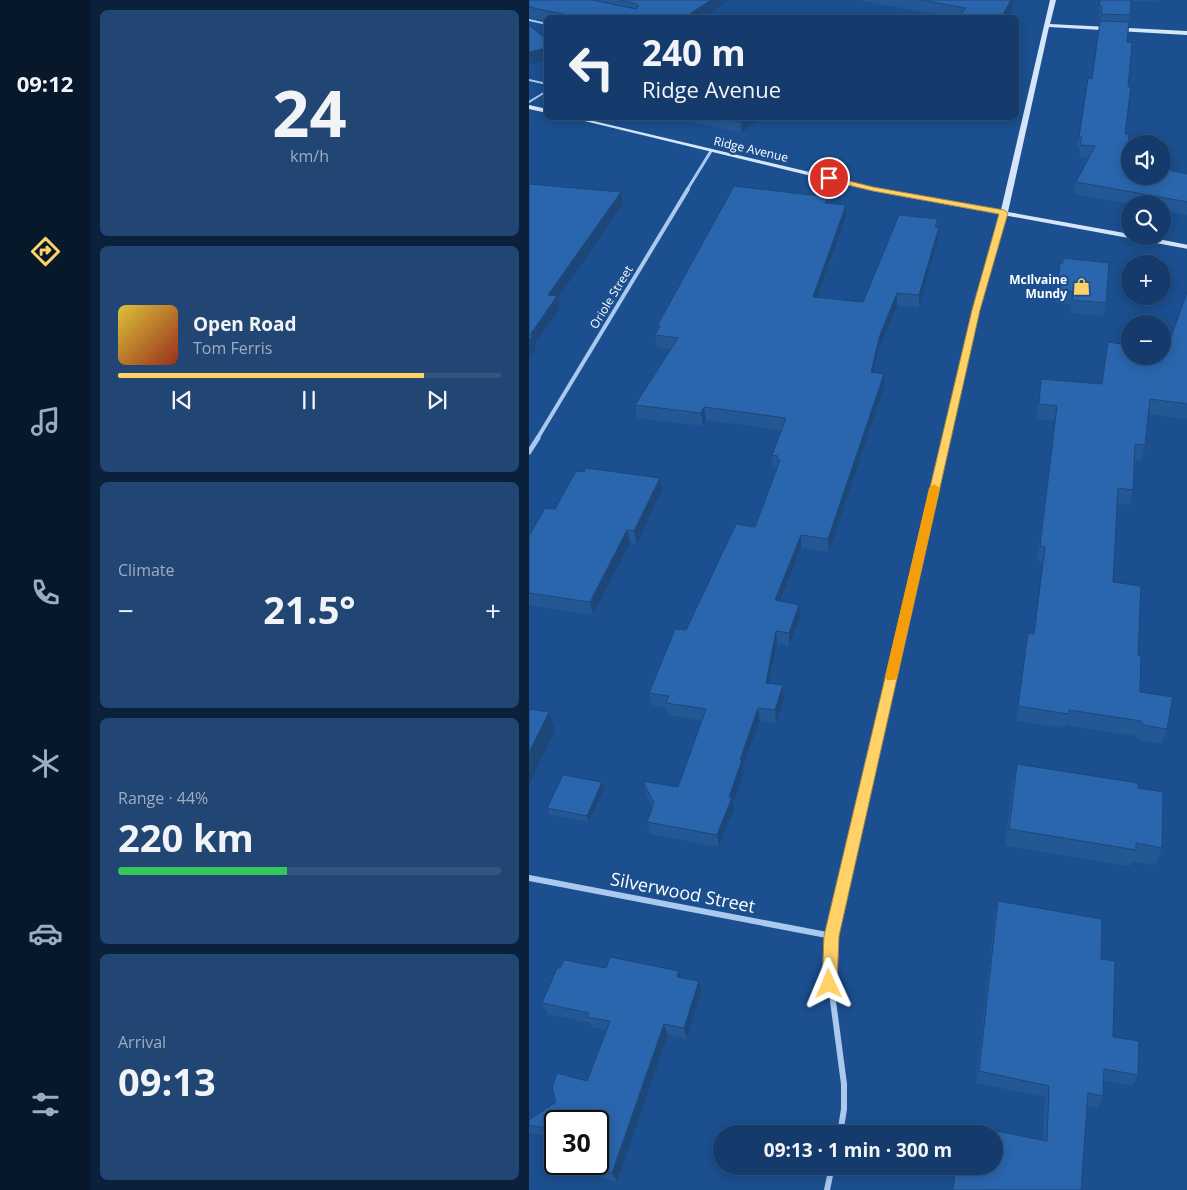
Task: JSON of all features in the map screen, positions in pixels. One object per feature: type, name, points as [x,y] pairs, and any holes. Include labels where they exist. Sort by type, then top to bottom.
[{"type":"street","points":[[841,1125],[844,1100],[844,1072],[830,987],[829,973],[832,936],[976,310],[1004,213],[1053,0]]},
{"type":"street","points":[[1047,25],[1187,33]]},
{"type":"street","points":[[529,107],[544,110]]},
{"type":"street","name":"Ridge Avenue","points":[[583,120],[873,189],[1121,234]]},
{"type":"street","name":"Oriole Street","points":[[529,452],[711,151]]},
{"type":"street","name":"Ridge Avenue","points":[[1171,244],[1187,247]]},
{"type":"street","name":"Silverwood Street","points":[[529,878],[832,936]]},
{"type":"street","points":[[827,1190],[830,1175]]},
{"type":"lane","points":[[529,20],[544,23]]},
{"type":"lane","points":[[529,26],[536,22]]},
{"type":"lane","points":[[529,80],[544,83]]},
{"type":"lane","points":[[529,102],[544,93]]},
{"type":"building","points":[[529,0],[592,0],[636,9],[639,6],[637,4],[619,0],[711,0],[688,15],[568,15],[529,7]]},
{"type":"building","points":[[921,0],[1011,0],[1003,15],[960,15],[966,8]]},
{"type":"building","points":[[1100,0],[1131,0],[1130,15],[1101,14],[1102,6],[1099,6]]},
{"type":"building","points":[[1100,21],[1129,22],[1127,42],[1132,43],[1128,87],[1131,86],[1125,134],[1129,134],[1121,135],[1121,185],[1171,185],[1171,171],[1188,174],[1188,202],[1171,199],[1171,195],[1149,195],[1076,182],[1095,146],[1080,145],[1082,137],[1079,137],[1088,78],[1092,79]]},
{"type":"building","points":[[529,25],[544,38],[544,49],[529,52]]},
{"type":"building","points":[[529,184],[621,192],[548,295],[557,296],[530,335],[533,335],[529,341]]},
{"type":"building","points":[[734,186],[828,197],[825,203],[846,205],[813,297],[863,302],[899,215],[938,219],[935,227],[939,227],[919,295],[897,293],[880,335],[871,372],[884,374],[828,539],[801,535],[775,600],[799,605],[789,633],[776,631],[766,683],[783,685],[775,710],[758,708],[729,797],[732,797],[717,835],[647,822],[654,803],[643,781],[678,787],[706,709],[666,703],[669,696],[649,693],[675,629],[686,630],[736,524],[755,527],[780,460],[777,460],[778,456],[772,455],[786,418],[704,407],[701,413],[635,405],[678,338],[655,335],[660,326],[657,326]]},
{"type":"building","points":[[1063,258],[1109,263],[1106,303],[1072,300],[1073,292],[1057,290],[1060,263],[1063,263]]},
{"type":"building","points":[[1188,290],[1188,404],[1150,399],[1145,445],[1135,444],[1133,490],[1118,488],[1113,582],[1141,586],[1138,655],[1141,656],[1140,692],[1173,697],[1167,729],[1143,725],[1141,721],[1069,710],[1068,714],[1018,706],[1028,633],[1034,634],[1045,547],[1040,546],[1057,406],[1039,404],[1041,379],[1102,384],[1108,342],[1121,344],[1121,365],[1171,365],[1171,337]]},
{"type":"building","points":[[586,468],[660,478],[634,531],[627,530],[590,602],[529,593],[529,536],[545,508],[555,509],[576,471],[584,472]]},
{"type":"building","points":[[529,709],[549,712],[529,753]]},
{"type":"building","points":[[1017,764],[1138,783],[1138,788],[1163,792],[1162,848],[1136,843],[1136,850],[1009,829]]},
{"type":"building","points":[[563,775],[602,782],[587,816],[547,808]]},
{"type":"building","points":[[998,901],[1102,919],[1101,959],[1115,961],[1113,1037],[1139,1041],[1138,1075],[1104,1069],[1103,1096],[1088,1093],[1081,1190],[953,1190],[955,1175],[1003,1175],[1003,1132],[1047,1141],[1049,1086],[979,1071]]},
{"type":"building","points":[[610,957],[679,971],[677,977],[699,981],[684,1028],[664,1024],[612,1173],[609,1172],[609,1110],[544,1110],[556,1102],[552,1088],[557,1073],[587,1081],[610,1021],[587,1017],[589,1013],[542,1003],[557,968],[560,968],[564,960],[606,968]]},
{"type":"building","points":[[544,1110],[544,1128],[529,1125],[529,1120]]},
{"type":"slow traffic","points":[[891,677],[934,488]]},
{"type":"place","name":"McIlvaine Mundy","points":[[1081,286]]},
{"type":"route","points":[[829,178],[873,189],[1004,213],[976,310],[832,936],[829,951],[829,984]]}]
